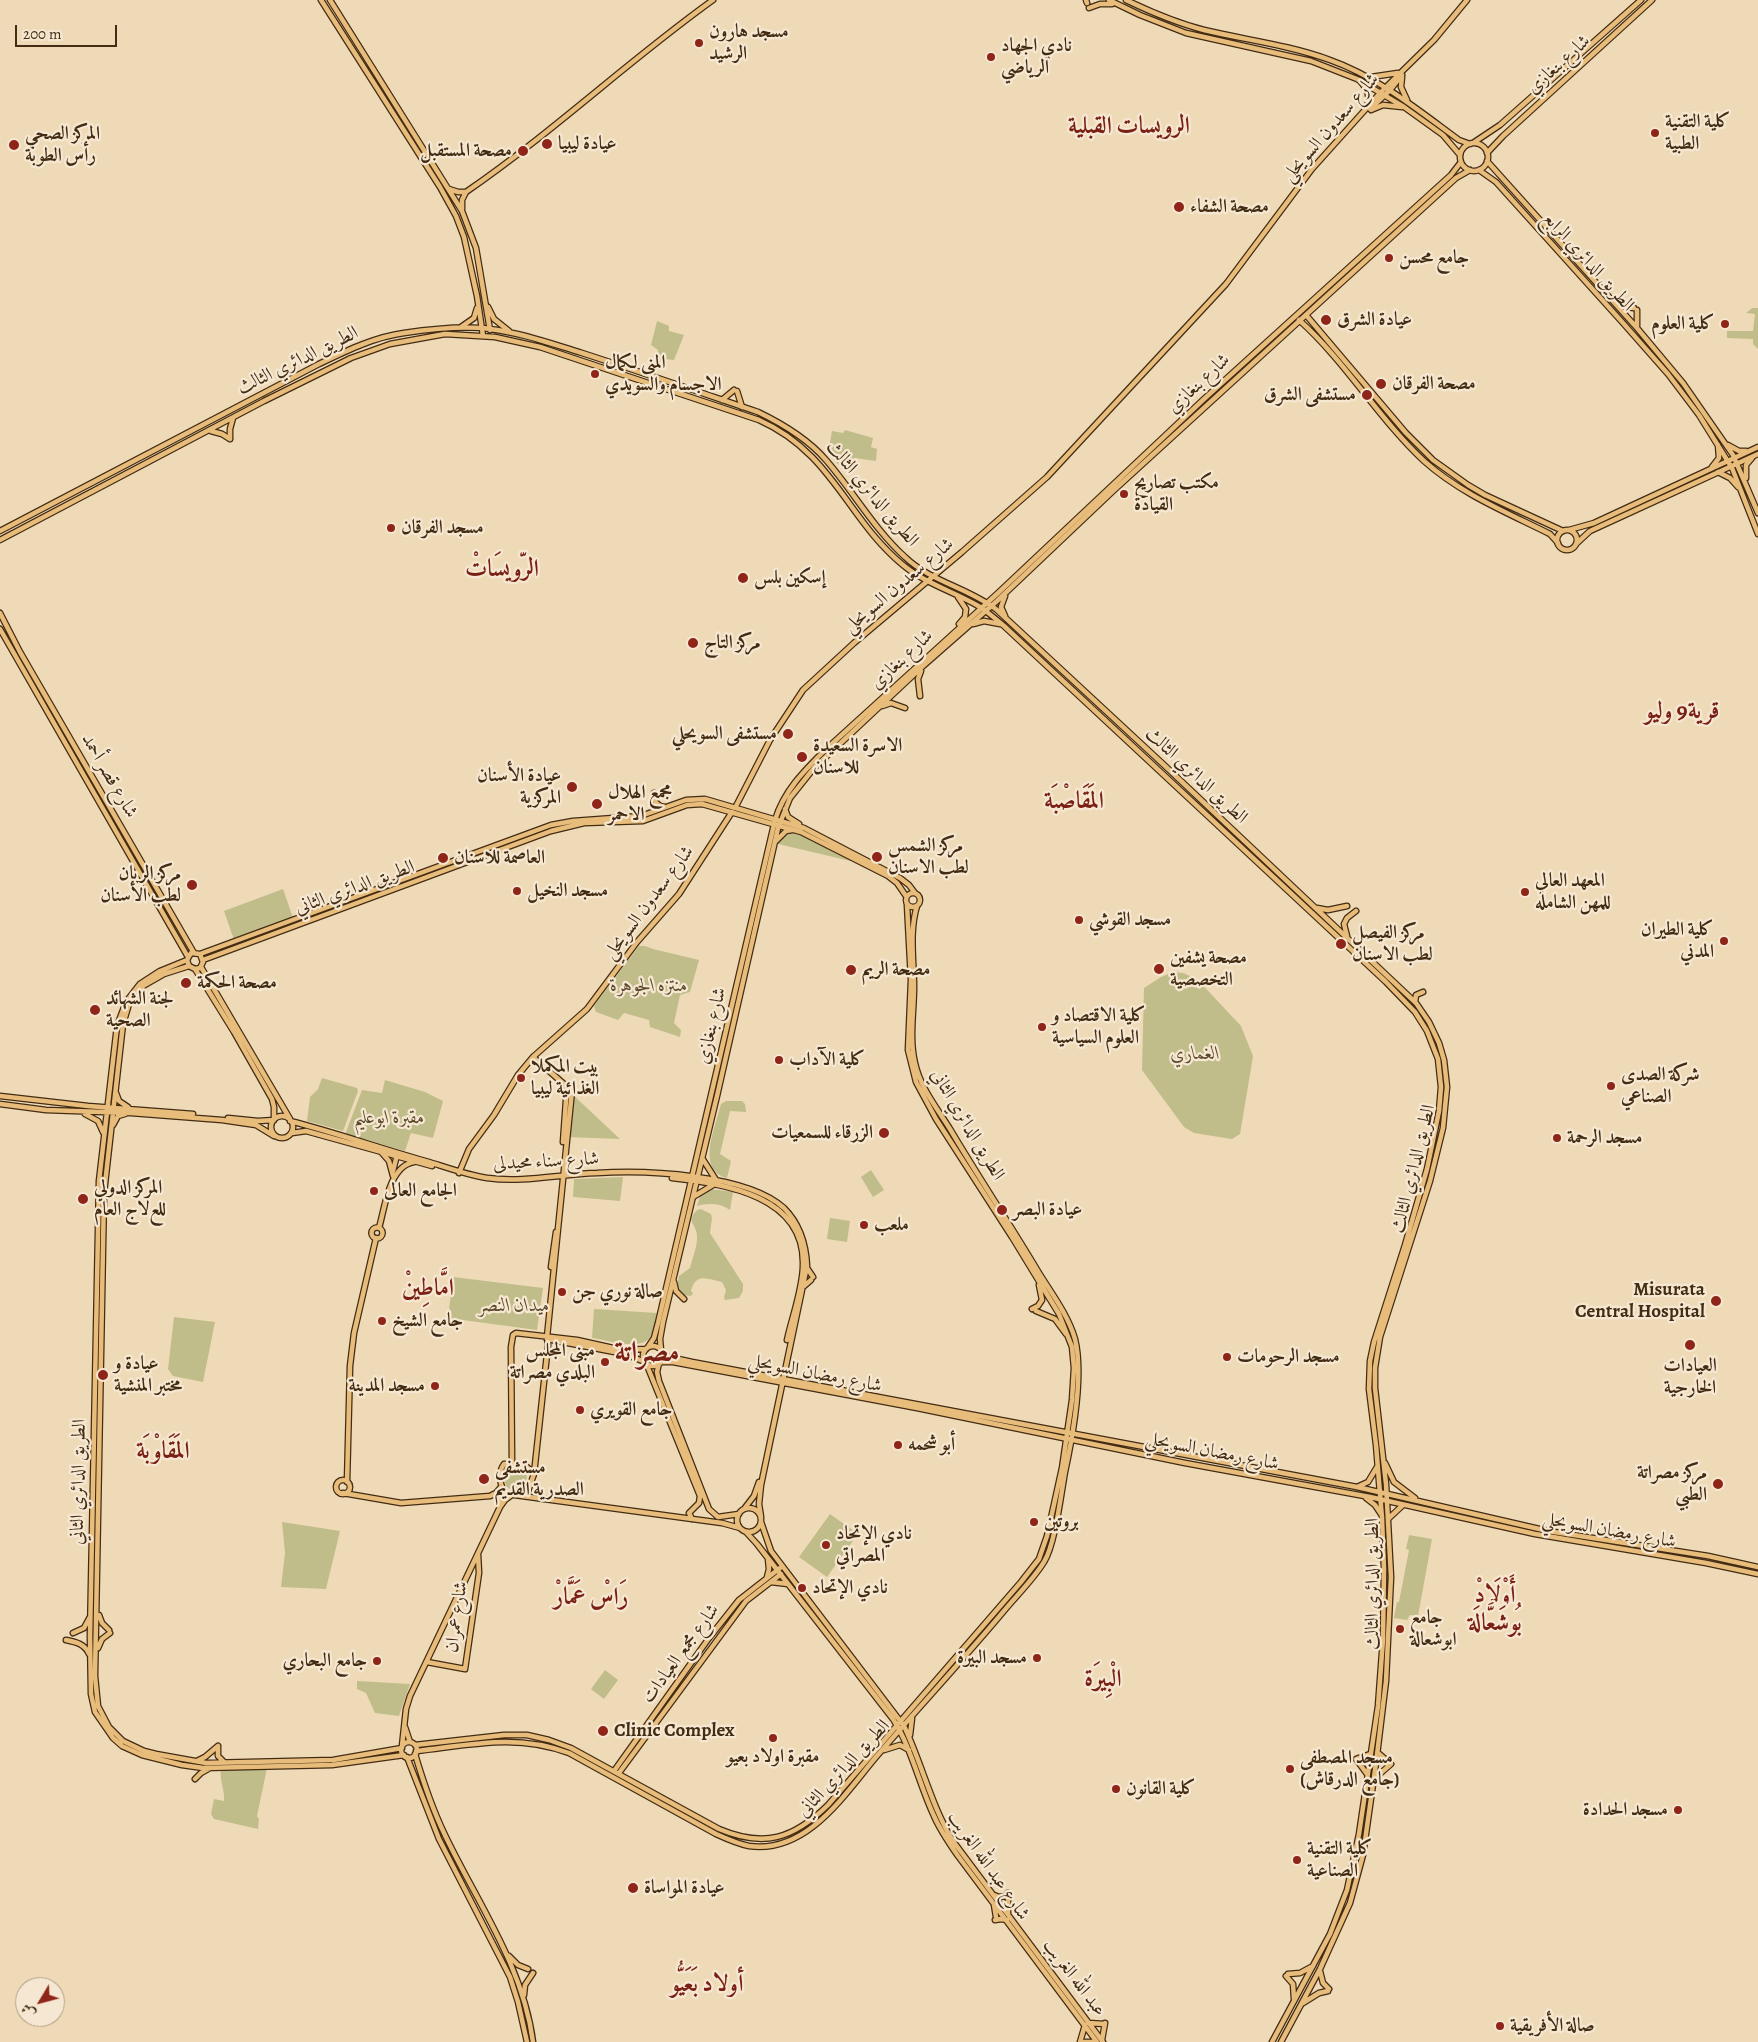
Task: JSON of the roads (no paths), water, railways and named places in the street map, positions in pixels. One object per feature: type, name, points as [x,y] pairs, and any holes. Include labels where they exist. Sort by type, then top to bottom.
[{"type":"main road","points":[[321,0],[440,187],[456,216],[468,250],[478,302],[482,336]]},
{"type":"main road","points":[[330,0],[462,211],[476,248],[490,337]]},
{"type":"main road","points":[[462,211],[462,200],[466,192],[536,142],[657,40],[713,0]]},
{"type":"main road","points":[[1109,0],[1186,33],[1311,61],[1357,78],[1404,107],[1443,135],[1460,156],[1461,162],[1470,170],[1479,170],[1487,161],[1487,153],[1481,146],[1459,140],[1409,103],[1369,77],[1328,59],[1294,49],[1203,30],[1172,20],[1126,0]]},
{"type":"main road","name":"شارع سعدون السويحلي","points":[[458,1172],[471,1145],[494,1115],[518,1075],[533,1057],[591,1004],[631,950],[679,894],[733,810],[770,740],[803,690],[854,643],[933,577],[1047,476],[1226,284],[1312,169],[1434,40],[1467,0]]},
{"type":"main road","name":"شارع بنغازي","points":[[1472,144],[1500,124],[1641,0]]},
{"type":"main road","name":"شارع بنغازي","points":[[1487,153],[1503,136],[1652,0]]},
{"type":"main road","points":[[1088,3],[1117,5]]},
{"type":"main road","points":[[1623,17],[1628,22]]},
{"type":"main road","points":[[362,64],[368,60]]},
{"type":"main road","points":[[1369,77],[1402,73],[1401,87],[1409,103]]},
{"type":"main road","points":[[1357,78],[1368,93],[1369,100],[1363,114]]},
{"type":"main road","points":[[1363,114],[1383,105],[1404,107]]},
{"type":"main road","points":[[1460,156],[1465,147],[1472,144]]},
{"type":"main road","name":"الطريق الدائري الرابع","points":[[1487,161],[1637,328],[1682,382],[1734,458],[1758,513]]},
{"type":"main road","name":"شارع بنغازي","points":[[989,605],[1190,412],[1451,175],[1461,162]]},
{"type":"main road","name":"شارع بنغازي","points":[[662,1352],[660,1339],[691,1195],[695,1160],[777,823],[786,794],[803,771],[950,636],[1008,590],[1306,314],[1456,178],[1470,170]]},
{"type":"main road","name":"الطريق الدائري الرابع","points":[[1479,170],[1496,182],[1668,374],[1716,439],[1731,466],[1758,534]]},
{"type":"main road","points":[[449,189],[466,192]]},
{"type":"main road","points":[[485,297],[494,319],[512,333]]},
{"type":"main road","points":[[460,328],[474,318],[478,302]]},
{"type":"main road","points":[[1616,305],[1636,309],[1637,328]]},
{"type":"main road","points":[[1306,314],[1314,326],[1406,434],[1433,460],[1456,477],[1500,502],[1563,531],[1585,527],[1756,448]]},
{"type":"main road","points":[[1300,320],[1413,449],[1435,470],[1472,496],[1550,534],[1560,547],[1567,550],[1572,548],[1590,531],[1758,454]]},
{"type":"main road","points":[[1310,330],[1314,326]]},
{"type":"main road","name":"الطريق الدائري الثالث","points":[[0,531],[318,364],[357,346],[402,333],[460,328],[490,329],[512,333],[610,362],[775,420],[816,450],[838,474],[872,522],[912,564],[933,577],[989,605],[1188,787],[1416,1003],[1435,1034],[1444,1060],[1448,1087],[1443,1128],[1430,1181],[1377,1352],[1375,1388],[1387,1493],[1383,1639],[1378,1706],[1351,1876],[1330,1934],[1272,2042]]},
{"type":"main road","name":"الطريق الدائري الثالث","points":[[0,540],[351,358],[379,347],[445,334],[482,336],[531,344],[571,356],[748,416],[769,425],[799,445],[821,465],[891,554],[928,581],[983,609],[1004,626],[1406,1002],[1423,1024],[1438,1059],[1441,1097],[1433,1143],[1406,1245],[1387,1297],[1372,1352],[1368,1389],[1378,1466],[1380,1499],[1385,1518],[1391,1576],[1386,1681],[1378,1753],[1365,1845],[1358,1876],[1344,1916],[1320,1969],[1281,2042]]},
{"type":"main road","points":[[722,400],[736,390],[742,407]]},
{"type":"main road","points":[[1208,396],[1214,399]]},
{"type":"main road","points":[[1190,412],[1196,415]]},
{"type":"main road","points":[[210,430],[230,439],[230,429],[234,418]]},
{"type":"main road","points":[[1705,472],[1719,458],[1716,439]]},
{"type":"main road","points":[[1723,440],[1739,451],[1756,448]]},
{"type":"main road","points":[[1747,487],[1746,465],[1758,454]]},
{"type":"main road","points":[[1718,472],[1730,478],[1742,493]]},
{"type":"main road","points":[[1453,484],[1456,477]]},
{"type":"main road","points":[[1569,530],[1575,535],[1576,544]]},
{"type":"main road","points":[[1558,543],[1558,537],[1563,531]]},
{"type":"main road","points":[[1006,620],[1001,607],[1008,590]]},
{"type":"main road","points":[[950,636],[962,621],[966,612],[965,607],[957,596]]},
{"type":"main road","name":"شارع بنغازي","points":[[694,1178],[702,1157],[776,842],[777,823],[785,806],[796,789],[814,768],[967,627],[983,609]]},
{"type":"main road","name":"شارع قصر أحمد","points":[[0,613],[20,652],[197,953]]},
{"type":"main road","points":[[967,627],[984,621],[1004,626]]},
{"type":"main road","name":"شارع قصر أحمد","points":[[0,629],[187,958]]},
{"type":"main road","points":[[920,696],[918,679],[923,666]]},
{"type":"main road","points":[[877,709],[891,703],[905,708]]},
{"type":"main road","points":[[1183,793],[1188,787]]},
{"type":"main road","points":[[654,793],[658,804],[666,807]]},
{"type":"main road","name":"الطريق الدائري الثاني","points":[[197,953],[551,826],[573,820],[641,816],[686,800],[700,798],[777,823]]},
{"type":"main road","name":"الطريق الدائري الثاني","points":[[203,960],[566,826],[584,823],[643,821],[687,804],[696,803],[733,810]]},
{"type":"main road","points":[[777,823],[796,830],[888,876],[897,883],[906,896],[907,905],[916,906],[920,899],[909,885],[900,878],[804,828],[788,817],[785,806]]},
{"type":"main road","points":[[777,823],[804,828]]},
{"type":"main road","points":[[776,842],[786,831],[796,830]]},
{"type":"main road","points":[[906,896],[910,893],[915,893]]},
{"type":"main road","name":"الطريق الدائري الثاني","points":[[907,905],[911,980],[908,1050],[914,1076],[924,1098],[947,1130]]},
{"type":"main road","name":"الطريق الدائري الثاني","points":[[916,906],[913,924],[914,993],[912,1036],[914,1061],[921,1082],[947,1130],[1054,1302]]},
{"type":"main road","points":[[1314,907],[1328,910],[1347,906]]},
{"type":"main road","points":[[1349,940],[1344,924],[1356,911]]},
{"type":"main road","points":[[110,1111],[107,1107],[117,1026],[128,997],[153,974],[197,953],[203,960],[201,966],[195,969]]},
{"type":"main road","points":[[187,958],[188,966],[195,969],[272,1099],[274,1119],[270,1127],[274,1136]]},
{"type":"main road","name":"الطريق الدائري الثاني","points":[[188,966],[156,978],[143,986],[133,997],[123,1024],[115,1086],[104,1133],[99,1187],[90,1658],[92,1704],[100,1721],[122,1746],[142,1756],[215,1767],[332,1765],[405,1756],[486,1742],[531,1742],[559,1749],[646,1794],[716,1834],[740,1844],[762,1846],[793,1839],[811,1829],[834,1806],[901,1726],[915,1713],[981,1638],[1045,1560],[1051,1544],[1067,1451]]},
{"type":"main road","points":[[201,966],[290,1120],[293,1126],[292,1133]]},
{"type":"main road","points":[[1416,1003],[1416,995],[1423,992]]},
{"type":"main road","points":[[522,1495],[528,1491],[534,1474],[562,1176],[572,1091],[533,1057]]},
{"type":"main road","points":[[88,1106],[102,1102],[108,1093],[110,1085]]},
{"type":"main road","points":[[115,1086],[118,1099],[130,1110]]},
{"type":"main road","points":[[562,1176],[566,1086]]},
{"type":"main road","points":[[0,1096],[107,1107]]},
{"type":"main road","points":[[0,1104],[82,1112],[130,1110],[258,1121],[282,1116],[290,1120]]},
{"type":"main road","points":[[110,1133],[118,1116],[130,1110],[249,1123],[274,1136],[285,1138],[292,1133],[306,1131],[399,1156],[379,1228],[382,1231],[382,1235],[376,1238],[354,1333],[350,1366],[348,1490],[343,1494]]},
{"type":"main road","name":"الطريق الدائري الثاني","points":[[110,1111],[110,1133],[105,1174],[102,1260],[96,1651],[96,1698],[103,1718],[123,1741],[144,1751],[193,1764],[333,1760],[402,1747],[410,1742]]},
{"type":"main road","points":[[82,1112],[98,1121],[104,1133]]},
{"type":"main road","name":"شارع سناء محيدلى","points":[[290,1120],[415,1162],[489,1178],[512,1180],[623,1174],[678,1176]]},
{"type":"main road","points":[[947,1130],[1039,1281],[1070,1325],[1076,1347],[1078,1381],[1073,1423],[1069,1433]]},
{"type":"main road","points":[[378,1151],[389,1160],[394,1174]]},
{"type":"main road","name":"شارع سناء محيدلى","points":[[399,1156],[458,1172]]},
{"type":"main road","points":[[702,1157],[715,1182],[770,1202],[786,1216],[800,1240],[803,1260],[802,1275],[780,1380]]},
{"type":"main road","points":[[678,1176],[688,1171],[695,1160]]},
{"type":"main road","points":[[394,1174],[404,1165],[415,1162]]},
{"type":"main road","points":[[562,1176],[614,1172],[648,1173],[715,1182],[761,1194],[784,1209],[801,1232],[806,1247],[807,1266],[803,1287],[776,1395],[758,1486],[754,1496],[739,1514],[737,1521],[740,1528]]},
{"type":"main road","points":[[678,1176],[686,1184],[691,1195],[715,1182]]},
{"type":"main road","name":"شارع بنغازي","points":[[647,1348],[655,1335],[691,1195]]},
{"type":"main road","points":[[803,1287],[812,1279],[807,1266]]},
{"type":"main road","points":[[673,1278],[676,1291],[684,1299]]},
{"type":"main road","points":[[1039,1281],[1042,1300],[1034,1310],[1055,1320],[1069,1338]]},
{"type":"main road","points":[[1054,1302],[1069,1338],[1074,1368],[1067,1451]]},
{"type":"main road","points":[[512,1464],[512,1338],[516,1333],[625,1354],[654,1366],[660,1363]]},
{"type":"main road","points":[[546,1338],[577,1340],[622,1350],[654,1346],[662,1352],[658,1378],[709,1509],[718,1517],[739,1514]]},
{"type":"main road","points":[[647,1348],[643,1355],[700,1496],[699,1503],[690,1513],[692,1519]]},
{"type":"main road","name":"شارع رمضان السويحلي","points":[[662,1352],[675,1359],[1068,1440],[1380,1499],[1535,1534],[1706,1563],[1758,1574]]},
{"type":"main road","name":"شارع رمضان السويحلي","points":[[660,1363],[673,1362],[780,1380],[1069,1433],[1387,1493],[1548,1531],[1692,1553],[1758,1567]]},
{"type":"main road","name":"شارع عبد الله الغريب","points":[[780,1380],[759,1496],[761,1519],[767,1545],[901,1726],[926,1796],[942,1831],[992,1901],[1008,1918],[1099,2042]]},
{"type":"main road","points":[[1067,1451],[1076,1445],[1089,1444]]},
{"type":"main road","name":"الطريق الدائري الثاني","points":[[415,1746],[494,1735],[527,1735],[571,1748],[719,1830],[757,1840],[773,1839],[794,1832],[813,1819],[828,1805],[892,1732],[901,1726],[907,1714],[1039,1559],[1047,1536],[1067,1451]]},
{"type":"main road","points":[[1384,1460],[1394,1482],[1418,1500]]},
{"type":"main road","points":[[500,1507],[502,1488],[501,1467],[506,1463],[526,1466],[534,1474]]},
{"type":"main road","points":[[1357,1487],[1368,1482],[1378,1466]]},
{"type":"main road","points":[[347,1468],[338,1483],[338,1491],[343,1494],[401,1503],[490,1496],[502,1488]]},
{"type":"main road","points":[[338,1483],[343,1480],[362,1496]]},
{"type":"main road","points":[[502,1488],[507,1494],[728,1524],[746,1532],[756,1530],[761,1519],[754,1510],[744,1509]]},
{"type":"main road","points":[[516,1494],[507,1498],[500,1507],[426,1662],[409,1700],[402,1747],[439,1839],[510,1977],[527,2042]]},
{"type":"main road","points":[[1362,1496],[1375,1505],[1385,1518],[1403,1505]]},
{"type":"main road","name":"شارع عبد الله الغريب","points":[[746,1532],[893,1714]]},
{"type":"main road","name":"شارع عمران","points":[[426,1662],[465,1669],[479,1568],[478,1553]]},
{"type":"main road","points":[[767,1557],[768,1579],[788,1584]]},
{"type":"main road","name":"شارع مجمع العيادات","points":[[617,1772],[746,1601],[768,1579],[784,1568]]},
{"type":"main road","points":[[96,1651],[102,1639],[110,1632],[100,1620],[97,1608]]},
{"type":"main road","points":[[73,1633],[87,1624],[92,1611]]},
{"type":"main road","points":[[66,1640],[77,1642],[85,1647],[90,1658]]},
{"type":"main road","points":[[915,1713],[910,1723],[912,1741],[925,1783],[945,1828],[1008,1918]]},
{"type":"main road","points":[[892,1732],[893,1714],[900,1716],[907,1714]]},
{"type":"main road","points":[[404,1725],[410,1742],[415,1746],[424,1785],[444,1833],[505,1952],[523,1996],[534,2042]]},
{"type":"main road","points":[[901,1726],[912,1741]]},
{"type":"main road","points":[[881,1751],[896,1745],[904,1746],[910,1751]]},
{"type":"main road","points":[[215,1767],[204,1771],[196,1780],[197,1772],[193,1764],[218,1746],[218,1756],[226,1762]]},
{"type":"main road","points":[[1374,1779],[1391,1764],[1378,1753]]},
{"type":"main road","points":[[1367,1775],[1356,1759],[1370,1754]]},
{"type":"main road","points":[[993,1894],[999,1897],[1008,1894],[1008,1918]]},
{"type":"main road","points":[[992,1901],[995,1919],[1008,1918]]},
{"type":"main road","points":[[505,1952],[518,1965],[528,1970]]},
{"type":"main road","points":[[1294,2002],[1294,1988],[1287,1975],[1300,1973],[1314,1965]]},
{"type":"main road","points":[[1301,2006],[1315,1994],[1329,1990],[1321,1979],[1320,1969]]},
{"type":"main road","points":[[523,1996],[526,1985],[533,1973]]},
{"type":"main road","points":[[1087,2024],[1104,2024],[1099,2042],[1081,2042],[1087,2024]]},
{"type":"place","name":"مسجد هارون الرشيد","points":[[699,43]]},
{"type":"place","name":"نادي الجهاد الرياضي","points":[[991,57]]},
{"type":"place","name":"كلية التقنية الطبية","points":[[1655,133]]},
{"type":"place","name":"عيادة ليبيا","points":[[547,144]]},
{"type":"place","name":"المركز الصحي رأس الطوبة","points":[[14,145]]},
{"type":"place","name":"مصحة المستقبل","points":[[523,151]]},
{"type":"place","name":"مصحة الشفاء","points":[[1179,207]]},
{"type":"place","name":"جامع محسن","points":[[1389,258]]},
{"type":"place","name":"عيادة الشرق","points":[[1326,320]]},
{"type":"place","name":"كلية العلوم","points":[[1725,324]]},
{"type":"place","name":"المنى لكمال الاجسام والسويدي","points":[[595,374]]},
{"type":"place","name":"مصحة الفرقان","points":[[1381,384]]},
{"type":"place","name":"مستشفى الشرق","points":[[1367,395]]},
{"type":"place","name":"مكتب تصاريح القيادة","points":[[1124,494]]},
{"type":"place","name":"مسجد الفرقان","points":[[391,528]]},
{"type":"place","name":"إسكين بلس","points":[[743,578]]},
{"type":"place","name":"مركز التاج","points":[[693,643]]},
{"type":"place","name":"مستشفى السويحلي","points":[[788,734]]},
{"type":"place","name":"الاسرة السعيدة للاسنان","points":[[802,757]]},
{"type":"place","name":"عيادة الأسنان المركزية","points":[[572,787]]},
{"type":"place","name":"مجمع الهلال الاحمر","points":[[597,804]]},
{"type":"place","name":"مركز الشمس لطب الاسنان","points":[[877,857]]},
{"type":"place","name":"العاصمة للاسنان","points":[[443,858]]},
{"type":"place","name":"مركز الريان لطب الأسنان","points":[[192,885]]},
{"type":"place","name":"مسجد النخيل","points":[[517,891]]},
{"type":"place","name":"المعهد العالي للمهن الشامله","points":[[1525,892]]},
{"type":"place","name":"مسجد القوشي","points":[[1079,920]]},
{"type":"place","name":"كلية الطيران المدني","points":[[1724,941]]},
{"type":"place","name":"مركز الفيصل لطب الاسنان","points":[[1341,944]]},
{"type":"place","name":"مصحة يشفين التخصصية","points":[[1159,969]]},
{"type":"place","name":"مصحة الريم","points":[[851,970]]},
{"type":"place","name":"مصحة الحكمة","points":[[186,983]]},
{"type":"place","name":"لجنة الشهائد الصحية","points":[[95,1010]]},
{"type":"place","name":"كلية الاقتصاد و العلوم السياسية","points":[[1042,1027]]},
{"type":"place","name":"كلية الآداب","points":[[779,1060]]},
{"type":"place","name":"بيت المكملا الغذائية ليبيا","points":[[521,1078]]},
{"type":"place","name":"شركة الصدى الصناعي","points":[[1611,1086]]},
{"type":"place","name":"الزرقاء للسمعيات","points":[[884,1133]]},
{"type":"place","name":"مسجد الرحمة","points":[[1557,1138]]},
{"type":"place","name":"الجامع العالى","points":[[374,1191]]},
{"type":"place","name":"المركز الدولي للعﻻج العام","points":[[83,1199]]},
{"type":"place","name":"عيادة البصر","points":[[1002,1210]]},
{"type":"place","name":"ملعب","points":[[864,1225]]},
{"type":"place","name":"صالة نوري جن","points":[[562,1292]]},
{"type":"place","name":"Misurata Central Hospital","points":[[1716,1301]]},
{"type":"place","name":"جامع الشيخ","points":[[382,1321]]},
{"type":"place","name":"العيادات الخارجية","points":[[1690,1345]]},
{"type":"place","name":"مسجد الرحومات","points":[[1227,1357]]},
{"type":"place","name":"مبنى المجلس البلدي مصراتة","points":[[605,1362]]},
{"type":"place","name":"عيادة و مختبر المنشية","points":[[103,1375]]},
{"type":"place","name":"مسجد المدينة","points":[[435,1386]]},
{"type":"place","name":"جامع القويري","points":[[580,1410]]},
{"type":"place","name":"أبو شحمه","points":[[898,1445]]},
{"type":"place","name":"مستشفى الصدرية القديم","points":[[484,1479]]},
{"type":"place","name":"مركز مصراتة الطبي","points":[[1718,1484]]},
{"type":"place","name":"بروتين","points":[[1034,1522]]},
{"type":"place","name":"نادي الإتحاد المصراتي","points":[[826,1545]]},
{"type":"place","name":"نادي الإتحاد","points":[[802,1588]]},
{"type":"place","name":"جامع ابوشعالة","points":[[1400,1629]]},
{"type":"place","name":"مسجد البيرة","points":[[1037,1658]]},
{"type":"place","name":"جامع البحاري","points":[[377,1661]]},
{"type":"place","name":"Clinic Complex","points":[[603,1731]]},
{"type":"place","name":"مقبرة اولاد بعيو","points":[[773,1738]]},
{"type":"place","name":"مسجد المصطفى (جامع الدرقاش)","points":[[1290,1769]]},
{"type":"place","name":"كلية القانون","points":[[1116,1789]]},
{"type":"place","name":"مسجد الحدادة","points":[[1678,1810]]},
{"type":"place","name":"كلية التقنية الصناعية","points":[[1297,1860]]},
{"type":"place","name":"عيادة المواساة","points":[[633,1888]]},
{"type":"place","name":"صالة الأفريقية","points":[[1500,2026]]},
{"type":"district","name":"الرويسات القبلية","points":[[1129,127]]},
{"type":"district","name":"الرّويسَاتْ","points":[[502,570]]},
{"type":"district","name":"قرية9 وليو","points":[[1682,712]]},
{"type":"district","name":"المَقَاصْبَة","points":[[1074,802]]},
{"type":"district","name":"امَّاطِينْ","points":[[428,1289]]},
{"type":"district","name":"مصراتة","points":[[647,1354]]},
{"type":"district","name":"المَقَاوْبَة","points":[[163,1452]]},
{"type":"district","name":"رَاسْ عَمَّارْ","points":[[591,1598]]},
{"type":"district","name":"أَوْلَادْ بُوشَعَّالَة","points":[[1495,1610]]},
{"type":"district","name":"الْبِيرَة","points":[[1103,1680]]},
{"type":"district","name":"أولاد بَعَيُّو","points":[[707,1985]]},
{"type":"park label","name":"منتزه الجوهرة","points":[[649,986]]},
{"type":"park label","name":"الغماري","points":[[1195,1054]]},
{"type":"park label","name":"مقبرة ابوعليم","points":[[389,1118]]},
{"type":"park label","name":"ميدان النصر","points":[[514,1306]]}]
